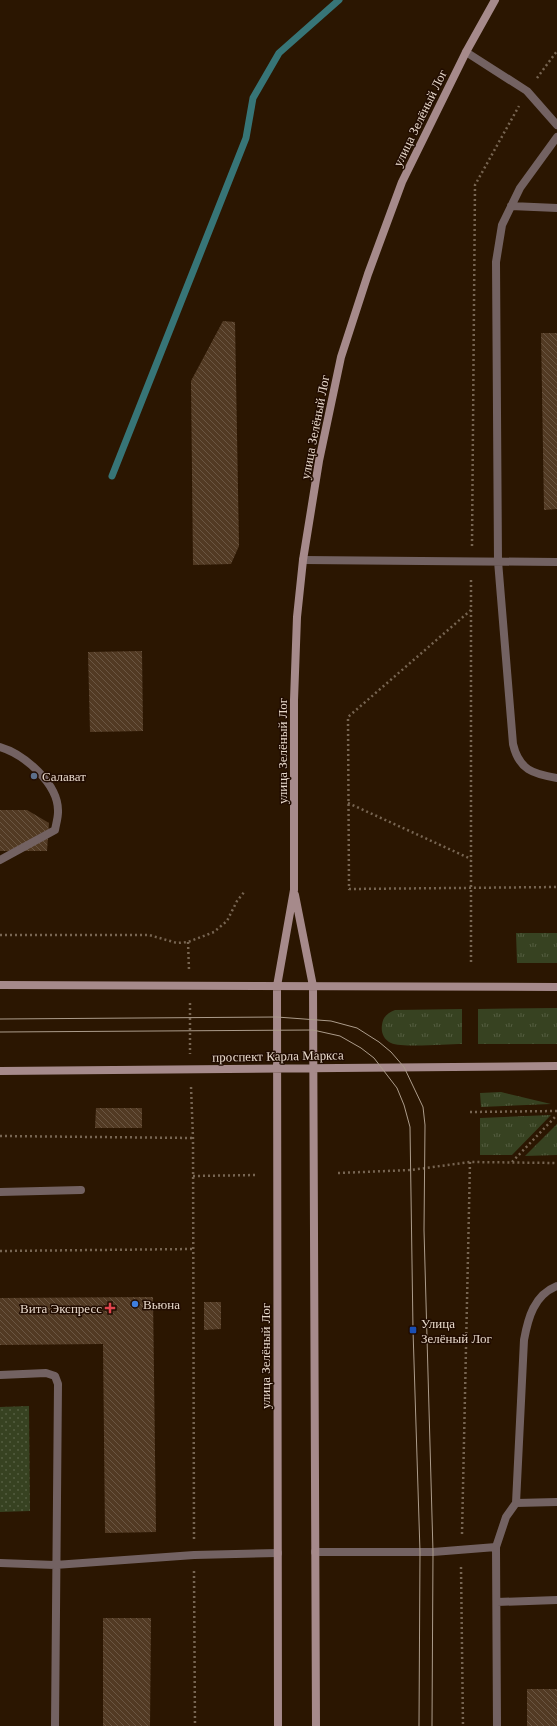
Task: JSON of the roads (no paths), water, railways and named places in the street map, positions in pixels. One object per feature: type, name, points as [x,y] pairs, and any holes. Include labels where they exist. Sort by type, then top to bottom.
[{"type":"main road","name":"улица Зелёный Лог","points":[[278,1726],[277,986],[294,890],[294,700],[297,617],[303,560],[320,462],[344,349],[368,274],[402,182],[466,52],[495,0]]},
{"type":"main road","points":[[294,890],[313,986],[316,1726]]},
{"type":"main road","points":[[0,985],[557,987]]},
{"type":"main road","name":"проспект Карла Маркса","points":[[0,1071],[557,1066]]},
{"type":"lane","points":[[466,52],[528,91],[557,125]]},
{"type":"lane","points":[[557,137],[520,188],[511,206],[502,225],[496,262],[498,561],[513,744],[515,755],[521,764],[530,772],[557,778]]},
{"type":"lane","points":[[511,206],[557,208]]},
{"type":"lane","points":[[303,560],[557,562]]},
{"type":"lane","points":[[0,747],[33,765],[52,790],[58,811],[55,830],[0,860]]},
{"type":"lane","points":[[0,1192],[81,1190]]},
{"type":"lane","points":[[497,1726],[496,1547],[506,1517],[516,1503],[524,1340],[529,1315],[536,1303],[549,1289],[557,1286]]},
{"type":"lane","points":[[0,1375],[46,1373],[55,1376],[57,1380],[55,1726]]},
{"type":"lane","points":[[516,1503],[557,1502]]},
{"type":"lane","points":[[315,1552],[433,1552],[496,1547]]},
{"type":"lane","points":[[0,1563],[55,1565],[194,1555],[278,1553]]},
{"type":"lane","points":[[497,1602],[557,1600]]},
{"type":"waterway","points":[[112,476],[246,138],[253,98],[279,53],[339,0]]},
{"type":"tram line","points":[[0,1019],[277,1017],[331,1021],[357,1028],[379,1042],[391,1052],[404,1067],[423,1107],[425,1125],[424,1230],[433,1552],[432,1726]]},
{"type":"tram line","points":[[0,1032],[313,1030],[340,1036],[361,1048],[374,1058],[397,1088],[404,1105],[410,1127],[413,1330],[420,1552],[419,1726]]},
{"type":"place","name":"Салават","points":[[34,776]]},
{"type":"place","name":"Вьюна","points":[[135,1304]]},
{"type":"place","name":"Вита Экспресс","points":[[110,1308]]},
{"type":"place","name":"Улица Зелёный Лог","points":[[413,1330]]}]
